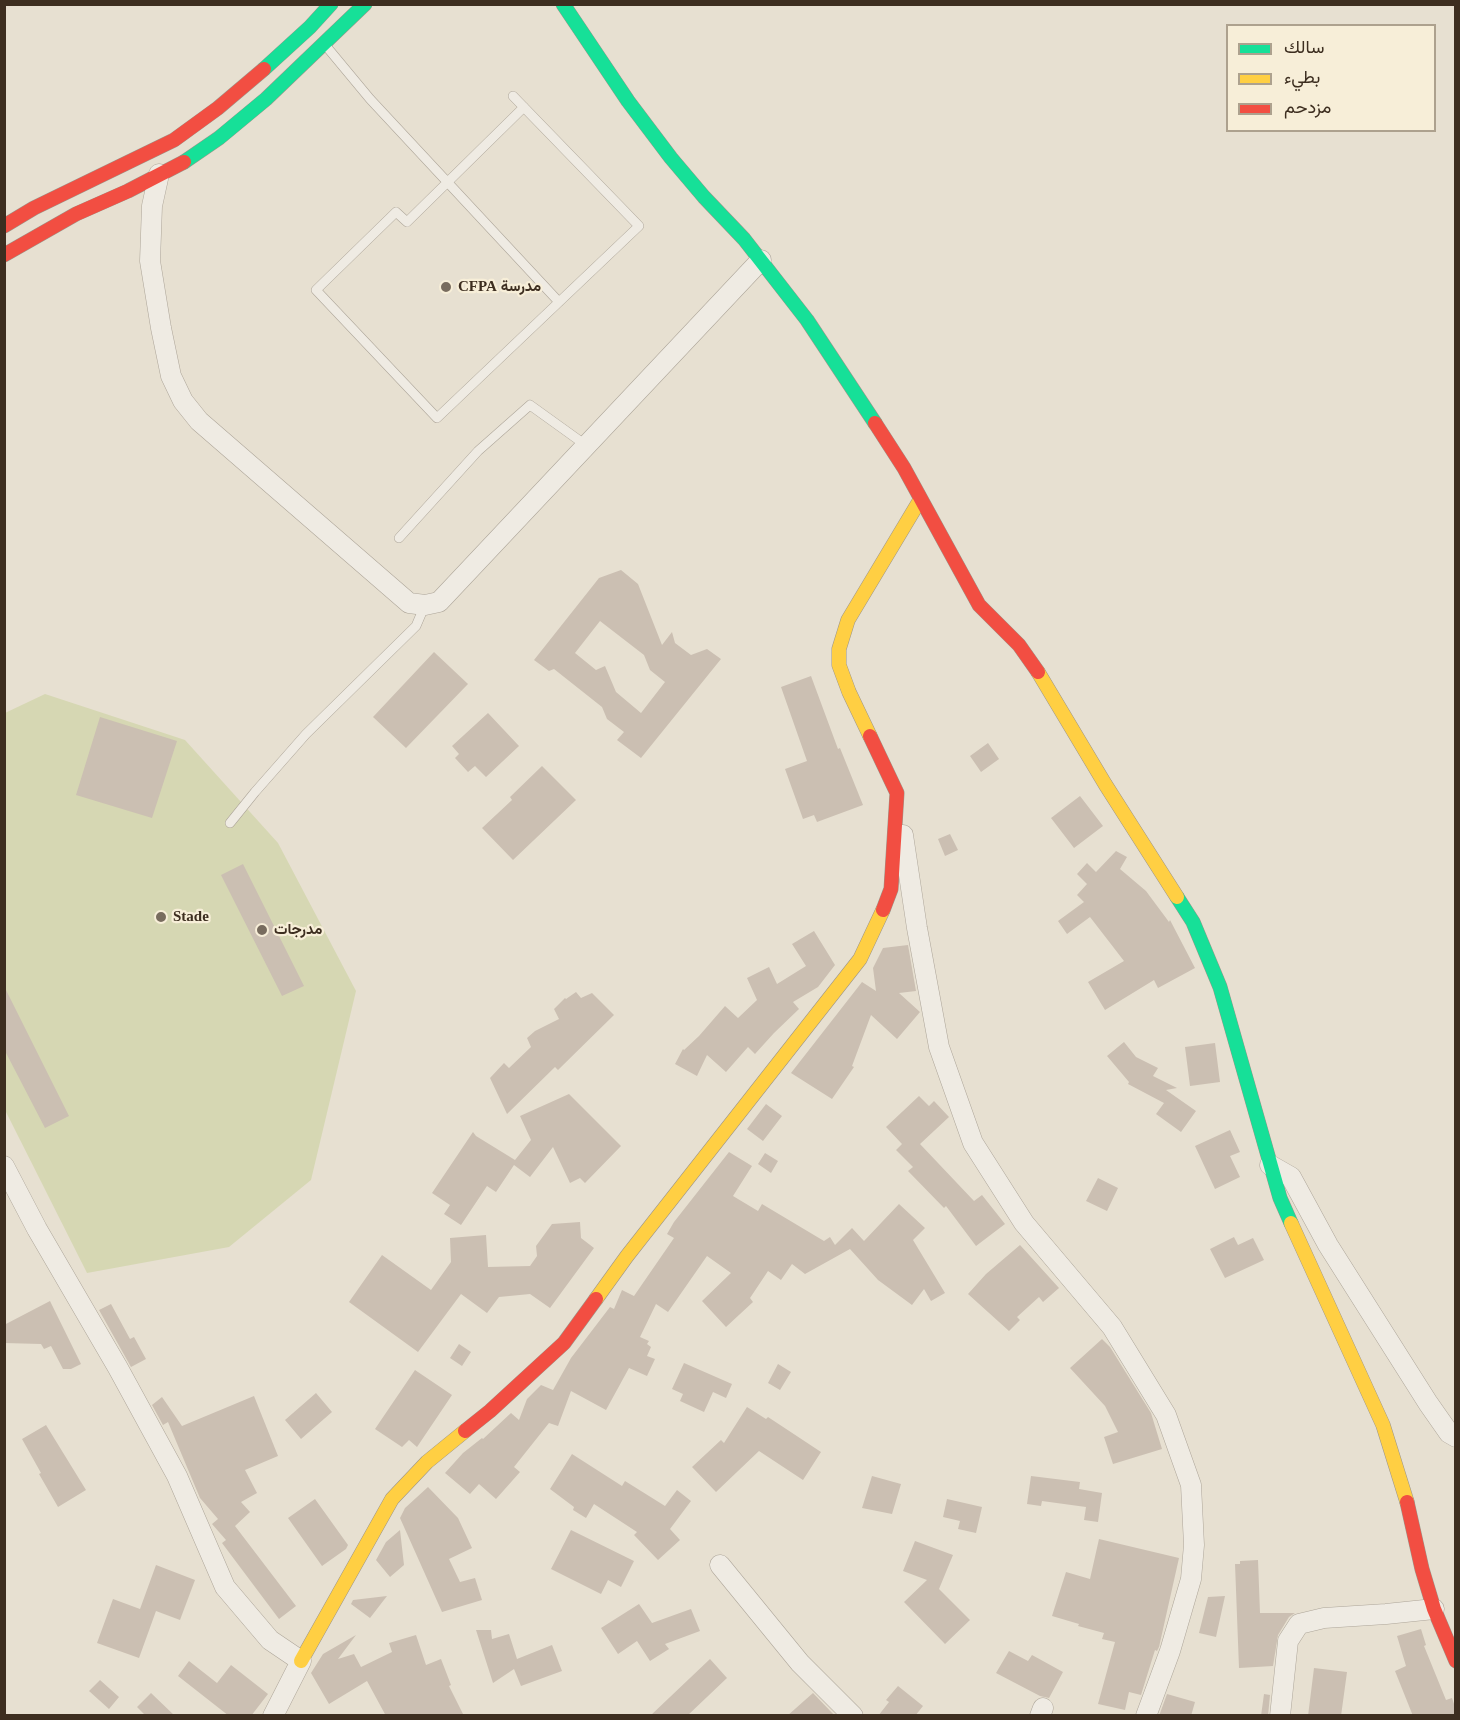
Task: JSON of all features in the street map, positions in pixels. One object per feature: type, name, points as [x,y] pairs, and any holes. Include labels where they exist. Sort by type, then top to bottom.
[{"type":"street","points":[[4,226],[24,213],[174,140],[218,108],[256,76],[310,27],[331,4]]},
{"type":"street","points":[[4,255],[76,214],[128,191],[189,159],[219,138],[266,99],[364,4]]},
{"type":"street","points":[[563,4],[628,100],[671,158],[761,260],[852,386],[904,468],[961,575],[980,605],[1019,645],[1035,667],[1105,784],[1193,922],[1220,987],[1284,1208],[1383,1425],[1405,1494],[1422,1569],[1434,1609],[1455,1661]]},
{"type":"street","points":[[159,174],[152,206],[150,261],[171,376],[183,401],[199,421],[409,603],[425,605],[440,602],[761,260]]},
{"type":"street","points":[[920,500],[848,620],[839,649],[839,665],[849,692],[897,792],[917,928],[939,1047],[973,1143],[1024,1223],[1112,1327],[1166,1414],[1191,1485],[1194,1545],[1191,1580],[1170,1651],[1146,1716]]},
{"type":"street","points":[[273,1716],[301,1661],[392,1499],[427,1462],[490,1411],[564,1343],[627,1256],[860,959],[876,928],[891,889],[897,792]]},
{"type":"street","points":[[1270,1165],[1291,1177],[1328,1245],[1422,1393],[1449,1433],[1455,1437]]},
{"type":"street","points":[[4,1166],[37,1229],[118,1368],[177,1476],[225,1587],[270,1640],[301,1661]]},
{"type":"street","points":[[720,1565],[800,1663],[853,1716]]},
{"type":"street","points":[[1280,1716],[1288,1641],[1299,1624],[1324,1618],[1434,1609]]},
{"type":"lane","points":[[324,44],[370,99],[559,302]]},
{"type":"lane","points":[[513,96],[524,107],[639,226],[437,418],[315,290],[396,212],[407,222],[524,107]]},
{"type":"lane","points":[[399,538],[478,451],[530,405],[586,446]]},
{"type":"lane","points":[[230,823],[306,734],[416,627],[425,605]]},
{"type":"green space","name":"Stade","points":[[45,694],[185,740],[278,843],[356,991],[311,1180],[229,1247],[87,1273],[5,1110],[5,713]]},
{"type":"building","points":[[621,570],[638,584],[662,645],[672,632],[675,643],[691,655],[707,649],[721,659],[641,758],[617,740],[624,732],[607,719],[602,707],[554,669],[549,671],[534,660],[599,578]],"holes":[[[600,621],[644,655],[650,670],[665,682],[641,713],[616,692],[605,666],[596,670],[575,653]]]},
{"type":"building","points":[[434,652],[468,684],[406,748],[373,717]]},
{"type":"building","points":[[811,676],[838,749],[840,748],[863,805],[817,822],[814,815],[803,819],[785,769],[807,761],[781,687]]},
{"type":"building","points":[[488,713],[519,746],[486,777],[475,766],[468,772],[455,758],[459,754],[452,746]]},
{"type":"building","points":[[100,717],[177,741],[152,818],[76,795]]},
{"type":"building","points":[[988,743],[999,759],[981,772],[970,756]]},
{"type":"building","points":[[542,766],[576,800],[513,860],[482,828],[512,800],[510,797]]},
{"type":"building","points":[[1080,796],[1103,826],[1074,848],[1051,818]]},
{"type":"building","points":[[950,834],[958,850],[945,856],[938,839]]},
{"type":"building","points":[[1116,851],[1127,857],[1120,869],[1146,891],[1169,922],[1170,920],[1195,968],[1158,988],[1154,980],[1105,1010],[1088,982],[1124,961],[1090,917],[1067,934],[1058,921],[1084,902],[1077,895],[1087,884],[1077,874],[1087,863],[1096,872]]},
{"type":"building","name":"مدرجات","points":[[243,864],[304,986],[282,996],[221,875]]},
{"type":"building","points":[[814,931],[835,965],[818,987],[793,1002],[799,1009],[755,1054],[748,1047],[726,1072],[707,1055],[697,1076],[675,1064],[683,1049],[699,1036],[725,1006],[738,1018],[757,1000],[747,978],[769,967],[777,984],[806,966],[792,944]]},
{"type":"building","points":[[908,945],[916,991],[899,993],[920,1012],[897,1039],[871,1015],[852,1066],[854,1067],[832,1099],[791,1073],[862,982],[876,991],[873,968],[883,948]]},
{"type":"building","points":[[4,986],[69,1116],[45,1128],[4,1049]]},
{"type":"building","points":[[576,992],[581,998],[592,993],[614,1015],[558,1070],[555,1067],[507,1114],[490,1078],[504,1063],[509,1068],[531,1047],[527,1038],[535,1031],[559,1019],[554,1009],[565,998]]},
{"type":"building","points":[[1124,1042],[1136,1057],[1158,1068],[1153,1076],[1177,1088],[1166,1090],[1196,1111],[1181,1132],[1156,1114],[1164,1103],[1128,1084],[1129,1082],[1107,1056]]},
{"type":"building","points":[[1215,1043],[1220,1082],[1190,1086],[1185,1047]]},
{"type":"building","points":[[569,1094],[621,1146],[585,1183],[580,1178],[570,1183],[553,1147],[530,1177],[514,1165],[496,1192],[487,1186],[461,1225],[444,1214],[450,1205],[432,1193],[473,1132],[515,1160],[531,1140],[520,1116]]},
{"type":"building","points":[[919,1096],[929,1106],[934,1101],[949,1117],[920,1144],[974,1201],[982,1195],[1005,1224],[976,1246],[946,1206],[944,1208],[908,1171],[913,1167],[896,1150],[902,1144],[886,1127]]},
{"type":"building","points":[[766,1104],[782,1116],[763,1141],[747,1129]]},
{"type":"building","points":[[1230,1130],[1240,1152],[1230,1156],[1240,1177],[1215,1189],[1195,1146]]},
{"type":"building","points":[[729,1152],[752,1166],[733,1196],[758,1211],[762,1204],[824,1241],[830,1237],[835,1245],[852,1228],[864,1241],[899,1204],[925,1228],[913,1240],[945,1293],[931,1301],[924,1289],[912,1305],[878,1280],[850,1249],[805,1274],[792,1264],[781,1280],[768,1271],[750,1298],[753,1302],[726,1327],[702,1301],[731,1273],[707,1256],[668,1312],[656,1304],[640,1337],[649,1341],[647,1344],[651,1347],[647,1356],[655,1359],[647,1376],[629,1368],[606,1410],[571,1391],[558,1426],[549,1423],[514,1467],[520,1472],[496,1499],[479,1484],[470,1494],[445,1473],[463,1453],[483,1439],[511,1413],[519,1420],[527,1399],[541,1385],[553,1390],[571,1358],[610,1307],[614,1309],[622,1290],[634,1296],[674,1238],[667,1234],[674,1222]]},
{"type":"building","points":[[765,1153],[778,1161],[771,1173],[758,1164]]},
{"type":"building","points":[[1098,1178],[1118,1188],[1107,1211],[1086,1201]]},
{"type":"building","points":[[580,1222],[581,1238],[594,1248],[550,1308],[530,1294],[499,1297],[487,1313],[461,1294],[418,1352],[349,1302],[382,1255],[431,1290],[451,1262],[450,1238],[486,1235],[488,1267],[530,1266],[537,1256],[536,1246],[552,1224]]},
{"type":"building","points":[[1234,1237],[1238,1245],[1253,1238],[1264,1260],[1225,1278],[1210,1249]]},
{"type":"building","points":[[1020,1245],[1059,1288],[1043,1302],[1039,1297],[1017,1317],[1020,1320],[1009,1331],[968,1294],[986,1274]]},
{"type":"building","points":[[50,1301],[81,1364],[71,1369],[63,1369],[51,1346],[44,1349],[41,1344],[4,1343],[4,1325]]},
{"type":"building","points":[[111,1304],[130,1339],[134,1337],[146,1359],[131,1367],[99,1310]]},
{"type":"building","points":[[1102,1339],[1110,1347],[1151,1413],[1162,1449],[1113,1464],[1104,1437],[1118,1432],[1105,1406],[1070,1368]]},
{"type":"building","points":[[459,1344],[471,1352],[462,1366],[450,1358]]},
{"type":"building","points":[[684,1363],[732,1384],[726,1398],[713,1392],[704,1412],[680,1401],[683,1394],[672,1389]]},
{"type":"building","points":[[778,1364],[791,1372],[780,1390],[768,1383]]},
{"type":"building","points":[[415,1370],[452,1395],[417,1447],[409,1440],[402,1447],[375,1429]]},
{"type":"building","points":[[316,1393],[332,1412],[301,1439],[285,1420]]},
{"type":"building","points":[[254,1396],[278,1456],[245,1470],[257,1493],[241,1502],[250,1512],[235,1526],[296,1606],[279,1619],[222,1543],[226,1540],[212,1524],[218,1519],[200,1498],[168,1422],[163,1425],[152,1405],[162,1397],[182,1426]]},
{"type":"building","points":[[747,1407],[766,1419],[768,1417],[821,1452],[803,1480],[759,1451],[716,1492],[692,1467],[721,1440],[724,1443]]},
{"type":"building","points":[[46,1425],[86,1490],[58,1507],[22,1439]]},
{"type":"building","points":[[572,1454],[622,1486],[625,1481],[665,1506],[677,1490],[691,1501],[670,1529],[680,1540],[658,1560],[634,1535],[637,1532],[594,1504],[586,1518],[573,1510],[574,1507],[550,1489]]},
{"type":"building","points":[[872,1476],[901,1484],[892,1514],[862,1508]]},
{"type":"building","points":[[1031,1476],[1080,1482],[1079,1489],[1102,1493],[1098,1522],[1084,1520],[1086,1507],[1042,1501],[1041,1506],[1027,1504]]},
{"type":"building","points":[[428,1487],[458,1518],[472,1548],[449,1559],[460,1582],[475,1578],[482,1600],[442,1612],[400,1518],[405,1508]]},
{"type":"building","points":[[315,1499],[348,1545],[346,1549],[322,1566],[288,1518]]},
{"type":"building","points":[[947,1499],[982,1507],[976,1533],[958,1529],[960,1521],[943,1517]]},
{"type":"building","points":[[400,1530],[404,1565],[390,1577],[376,1560],[386,1542]]},
{"type":"building","points":[[571,1530],[634,1561],[621,1587],[608,1580],[601,1594],[551,1569]]},
{"type":"building","points":[[1099,1539],[1179,1558],[1159,1647],[1157,1651],[1155,1650],[1141,1695],[1129,1692],[1125,1710],[1098,1704],[1115,1642],[1102,1639],[1104,1633],[1052,1616],[1066,1572],[1090,1579]]},
{"type":"building","points":[[915,1541],[953,1555],[939,1589],[970,1620],[945,1644],[904,1602],[927,1580],[903,1571]]},
{"type":"building","points":[[1258,1560],[1260,1613],[1295,1613],[1289,1617],[1278,1635],[1273,1666],[1239,1668],[1235,1564],[1240,1564],[1240,1561]]},
{"type":"building","points":[[156,1565],[195,1580],[180,1620],[156,1611],[139,1658],[97,1643],[113,1599],[140,1609]]},
{"type":"building","points":[[387,1596],[370,1618],[351,1604],[353,1600]]},
{"type":"building","points":[[1225,1596],[1216,1637],[1199,1633],[1208,1597]]},
{"type":"building","points":[[639,1604],[652,1623],[691,1609],[700,1631],[665,1644],[669,1649],[650,1661],[637,1641],[618,1654],[601,1628]]},
{"type":"building","points":[[1421,1629],[1426,1645],[1424,1646],[1446,1700],[1452,1698],[1455,1716],[1413,1716],[1395,1671],[1406,1666],[1397,1636]]},
{"type":"building","points":[[476,1630],[491,1630],[492,1639],[509,1634],[517,1659],[552,1645],[562,1671],[521,1686],[514,1669],[493,1683]]},
{"type":"building","points":[[356,1635],[338,1659],[354,1654],[361,1667],[392,1652],[389,1643],[416,1635],[426,1665],[441,1659],[451,1685],[449,1686],[464,1716],[386,1716],[367,1681],[329,1704],[311,1673],[323,1654]]},
{"type":"building","points":[[1009,1651],[1028,1661],[1032,1655],[1063,1672],[1049,1698],[1040,1696],[996,1673]]},
{"type":"building","points":[[710,1659],[727,1678],[687,1716],[650,1716]]},
{"type":"building","points":[[189,1661],[217,1683],[231,1665],[268,1694],[251,1716],[229,1716],[178,1676]]},
{"type":"building","points":[[1314,1668],[1347,1672],[1341,1716],[1308,1716]]},
{"type":"building","points":[[100,1680],[119,1697],[109,1709],[89,1691]]},
{"type":"building","points":[[898,1686],[923,1706],[915,1716],[878,1716],[889,1702],[886,1700]]},
{"type":"building","points":[[151,1693],[175,1716],[146,1716],[137,1707]]},
{"type":"building","points":[[813,1693],[835,1716],[787,1716]]},
{"type":"building","points":[[1167,1694],[1195,1702],[1191,1716],[1159,1716]]},
{"type":"building","points":[[1264,1694],[1270,1695],[1268,1716],[1261,1716]]},
{"type":"traffic: fast","points":[[264,69],[310,27],[331,4]]},
{"type":"traffic: fast","points":[[184,162],[219,138],[266,99],[365,4]]},
{"type":"traffic: fast","points":[[563,4],[628,101],[671,158],[744,239],[807,320],[875,423]]},
{"type":"traffic: fast","points":[[1177,897],[1193,922],[1220,987],[1280,1198],[1291,1223]]},
{"type":"traffic: slow","points":[[870,736],[839,665],[839,649],[848,620],[920,500]]},
{"type":"traffic: slow","points":[[1038,672],[1105,784],[1177,897]]},
{"type":"traffic: slow","points":[[596,1299],[627,1256],[860,959],[883,910]]},
{"type":"traffic: slow","points":[[1291,1223],[1383,1425],[1407,1502]]},
{"type":"traffic: slow","points":[[301,1661],[392,1499],[427,1462],[465,1431]]},
{"type":"traffic: jam","points":[[4,226],[34,208],[174,140],[218,108],[264,69]]},
{"type":"traffic: jam","points":[[4,255],[76,214],[128,191],[184,162]]},
{"type":"traffic: jam","points":[[875,423],[904,468],[979,605],[1019,645],[1038,672]]},
{"type":"traffic: jam","points":[[870,736],[897,793],[891,889],[883,910]]},
{"type":"traffic: jam","points":[[465,1431],[564,1343],[596,1299]]},
{"type":"traffic: jam","points":[[1407,1502],[1422,1569],[1434,1609],[1456,1661]]},
{"type":"place","name":"CFPA مدرسة","points":[[446,287]]},
{"type":"place","name":"Stade","points":[[161,917]]},
{"type":"place","name":"مدرجات","points":[[262,930]]}]
